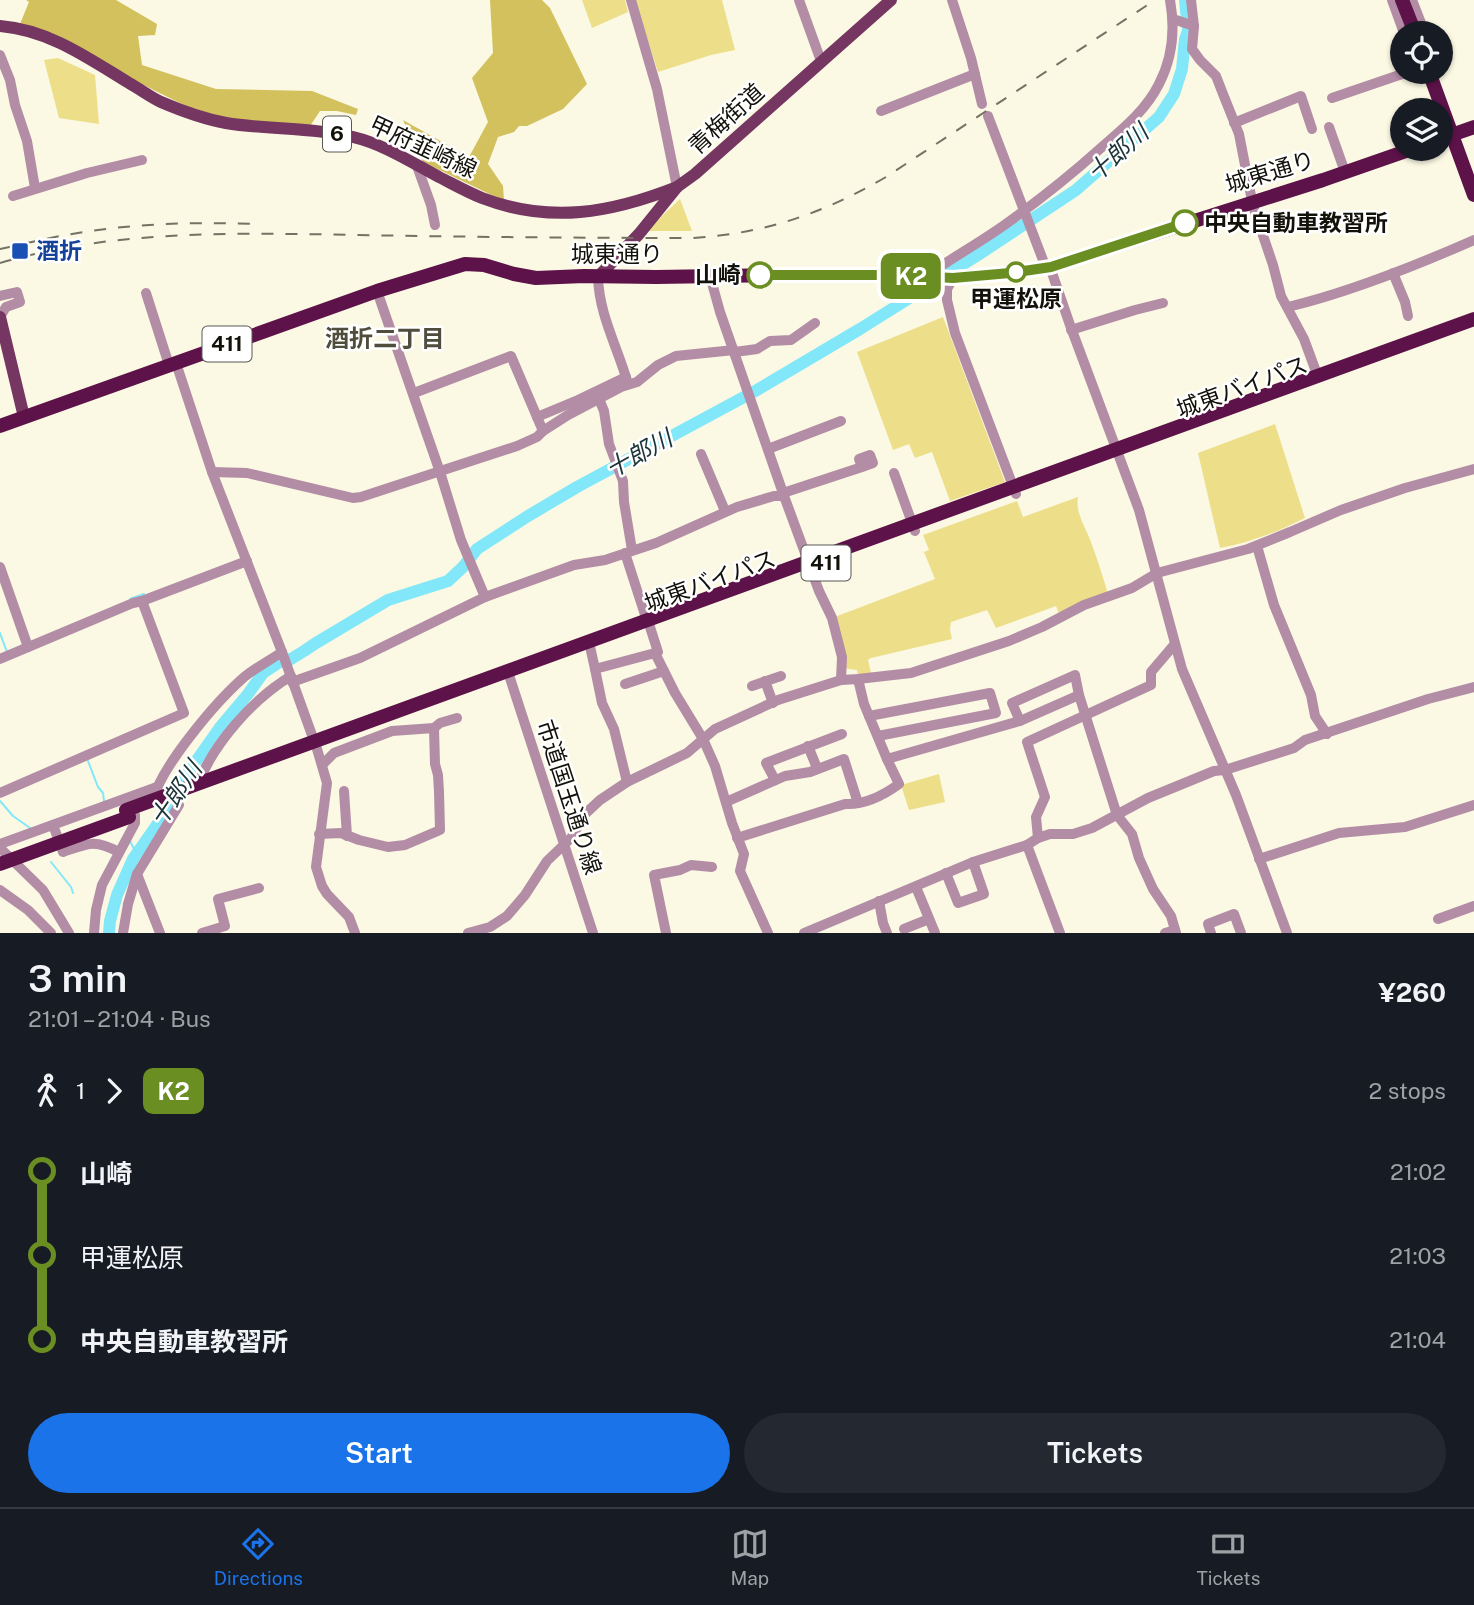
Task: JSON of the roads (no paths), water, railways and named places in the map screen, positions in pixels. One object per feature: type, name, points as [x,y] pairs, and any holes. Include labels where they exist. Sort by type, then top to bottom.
[{"type":"highway","points":[[1402,0],[1410,21]]},
{"type":"highway","points":[[1453,135],[1474,127]]},
{"type":"highway","points":[[1453,150],[1474,195]]},
{"type":"highway","name":"城東通り","points":[[0,426],[377,291],[465,264],[484,265],[536,278],[898,275],[953,278],[989,275],[1048,267],[1390,157]]},
{"type":"highway","name":"城東バイパス","points":[[1118,453],[1155,434],[1474,319]]},
{"type":"highway","name":"城東バイパス","points":[[0,864],[130,818],[154,799],[316,745],[1474,326]]},
{"type":"highway","name":"城東バイパス","points":[[154,799],[177,800],[316,745]]},
{"type":"highway","name":"城東バイパス","points":[[0,856],[130,818]]},
{"type":"main road","name":"青梅街道","points":[[598,277],[639,234],[677,187],[891,0]]},
{"type":"main road","name":"甲府韮崎線","points":[[0,26],[37,33],[71,47],[158,100],[185,111],[228,123],[311,130],[372,142],[479,197],[514,208],[544,212],[582,212],[629,204],[677,187]]},
{"type":"main road","points":[[0,317],[24,417]]},
{"type":"street","points":[[631,0],[657,89],[677,187]]},
{"type":"street","points":[[799,0],[821,61]]},
{"type":"street","points":[[952,0],[982,104]]},
{"type":"street","points":[[930,277],[938,268],[1025,211],[1085,163],[1146,105],[1167,66],[1175,20],[1170,0]]},
{"type":"street","points":[[1191,0],[1194,26],[1192,49],[1216,76],[1239,134],[1252,202],[1283,303],[1304,339],[1318,377]]},
{"type":"street","points":[[1392,0],[1400,21]]},
{"type":"street","points":[[1412,0],[1420,21]]},
{"type":"street","points":[[1175,20],[1194,26]]},
{"type":"street","points":[[0,55],[27,141],[35,188]]},
{"type":"street","points":[[881,111],[975,74]]},
{"type":"street","points":[[1332,98],[1390,78]]},
{"type":"street","points":[[1234,123],[1301,96],[1312,129]]},
{"type":"street","points":[[988,116],[1139,510],[1182,669],[1287,933]]},
{"type":"street","points":[[1329,127],[1345,172]]},
{"type":"street","points":[[13,195],[142,160]]},
{"type":"street","points":[[417,166],[435,225]]},
{"type":"street","points":[[1287,307],[1363,285],[1474,240]]},
{"type":"street","points":[[1393,273],[1408,316]]},
{"type":"street","points":[[710,276],[783,494],[809,566],[832,618],[842,657],[841,680]]},
{"type":"street","points":[[598,277],[599,295],[605,317],[627,380]]},
{"type":"street","points":[[953,278],[947,289],[947,300],[955,332],[1014,491]]},
{"type":"street","points":[[377,291],[414,394],[461,540],[485,597]]},
{"type":"street","points":[[0,296],[17,292],[20,300],[19,303],[4,308],[0,317]]},
{"type":"street","points":[[146,293],[316,745],[327,788],[316,867],[327,894],[349,917],[355,933]]},
{"type":"street","points":[[1071,330],[1163,303]]},
{"type":"street","points":[[537,416],[627,380],[637,382],[658,365],[676,356],[757,349],[770,341],[791,340],[815,323]]},
{"type":"street","points":[[414,394],[511,356],[543,431]]},
{"type":"street","points":[[212,472],[247,474],[353,498],[360,497],[517,446],[537,437],[627,380]]},
{"type":"street","points":[[595,669],[658,652],[629,552],[623,481],[609,444],[604,411],[599,399]]},
{"type":"street","points":[[768,449],[841,421]]},
{"type":"street","points":[[701,454],[725,511]]},
{"type":"street","points":[[194,786],[228,735],[271,690],[291,677],[360,658],[485,597],[574,565],[605,560],[656,543],[725,511],[862,467]]},
{"type":"street","points":[[468,933],[491,930],[507,916],[525,895],[547,861],[571,838],[586,813],[600,800],[627,782],[687,753],[715,729],[773,702],[841,680],[911,673],[1009,641],[1084,604],[1132,589],[1157,573],[1257,545],[1341,510],[1405,488],[1474,469]]},
{"type":"street","points":[[894,473],[914,528]]},
{"type":"street","points":[[1257,545],[1273,605],[1311,695],[1315,716],[1327,734]]},
{"type":"street","points":[[0,659],[133,603],[247,561]]},
{"type":"street","points":[[0,566],[28,647]]},
{"type":"street","points":[[0,793],[184,713],[142,601]]},
{"type":"street","points":[[1038,838],[1036,817],[1045,797],[1027,742],[1151,685],[1151,672],[1174,645]]},
{"type":"street","points":[[590,646],[602,703],[614,729],[627,782]]},
{"type":"street","points":[[69,933],[43,890],[0,846],[106,806],[154,799],[187,742],[212,711],[243,678],[282,652]]},
{"type":"street","points":[[655,653],[715,766],[744,853],[740,872],[768,933]]},
{"type":"street","points":[[625,684],[664,671]]},
{"type":"street","name":"市道国玉通り線","points":[[509,675],[593,933]]},
{"type":"street","points":[[1020,721],[1012,703],[1075,675],[1117,815],[1132,834],[1139,859],[1153,889],[1171,916],[1172,932]]},
{"type":"street","points":[[752,686],[781,676]]},
{"type":"street","points":[[737,838],[845,804],[872,799],[899,784],[864,704],[858,679]]},
{"type":"street","points":[[765,681],[773,702]]},
{"type":"street","points":[[804,933],[973,862],[1027,845],[1038,838],[1050,834],[1073,834],[1092,828],[1148,799],[1214,771],[1293,748],[1305,740],[1428,699],[1474,687]]},
{"type":"street","points":[[869,716],[990,693],[996,713],[878,736]]},
{"type":"street","points":[[887,759],[1020,721],[1079,695]]},
{"type":"street","points":[[978,716],[984,732]]},
{"type":"street","points":[[322,765],[334,753],[392,731],[434,728],[440,723],[457,718]]},
{"type":"street","points":[[319,834],[341,833],[388,847],[405,845],[440,830],[434,728]]},
{"type":"street","points":[[775,780],[766,763],[842,734]]},
{"type":"street","points":[[808,746],[817,768]]},
{"type":"street","points":[[726,802],[785,776],[810,772],[848,757],[858,803]]},
{"type":"street","points":[[344,791],[347,836]]},
{"type":"street","points":[[124,933],[128,904],[137,874],[179,805],[177,800]]},
{"type":"street","points":[[1259,859],[1339,833],[1405,827],[1474,805]]},
{"type":"street","points":[[94,933],[102,885],[121,849],[130,818]]},
{"type":"street","points":[[53,825],[63,852],[96,843],[121,849]]},
{"type":"street","points":[[1027,845],[1060,933]]},
{"type":"street","points":[[946,873],[958,903],[984,894],[973,862]]},
{"type":"street","points":[[666,933],[654,875],[691,865],[712,867]]},
{"type":"street","points":[[137,874],[160,933]]},
{"type":"street","points":[[916,887],[935,933]]},
{"type":"street","points":[[202,933],[225,926],[218,899],[259,888]]},
{"type":"street","points":[[0,890],[28,910],[51,933]]},
{"type":"street","points":[[879,901],[887,933]]},
{"type":"street","points":[[1438,919],[1474,906]]},
{"type":"street","points":[[1211,933],[1208,924],[1234,914],[1241,933]]},
{"type":"street","points":[[904,929],[929,919]]},
{"type":"waterway","name":"十郎川","points":[[109,933],[117,895],[133,859],[185,777],[263,673],[388,600],[448,581],[477,549],[528,516],[757,390],[860,329],[1076,190],[1159,117],[1174,94],[1182,69],[1188,31],[1185,0]]},
{"type":"waterway","points":[[130,599],[144,594]]},
{"type":"waterway","points":[[0,633],[7,652]]},
{"type":"waterway","points":[[88,761],[104,801]]},
{"type":"waterway","points":[[0,801],[13,816],[30,828]]},
{"type":"waterway","points":[[130,841],[137,855]]},
{"type":"waterway","points":[[51,862],[73,893]]},
{"type":"railway","points":[[0,263],[88,244],[223,234],[692,238],[744,232],[816,211],[863,190],[1155,0]]},
{"type":"railway","points":[[0,249],[74,234],[127,227],[191,223],[256,224]]},
{"type":"place","name":"中央自動車教習所","points":[[1185,223]]},
{"type":"place","name":"酒折","points":[[20,251]]},
{"type":"place","name":"甲運松原","points":[[1016,272]]},
{"type":"place","name":"山崎","points":[[760,275]]},
{"type":"district","name":"酒折二丁目","points":[[385,339]]}]
